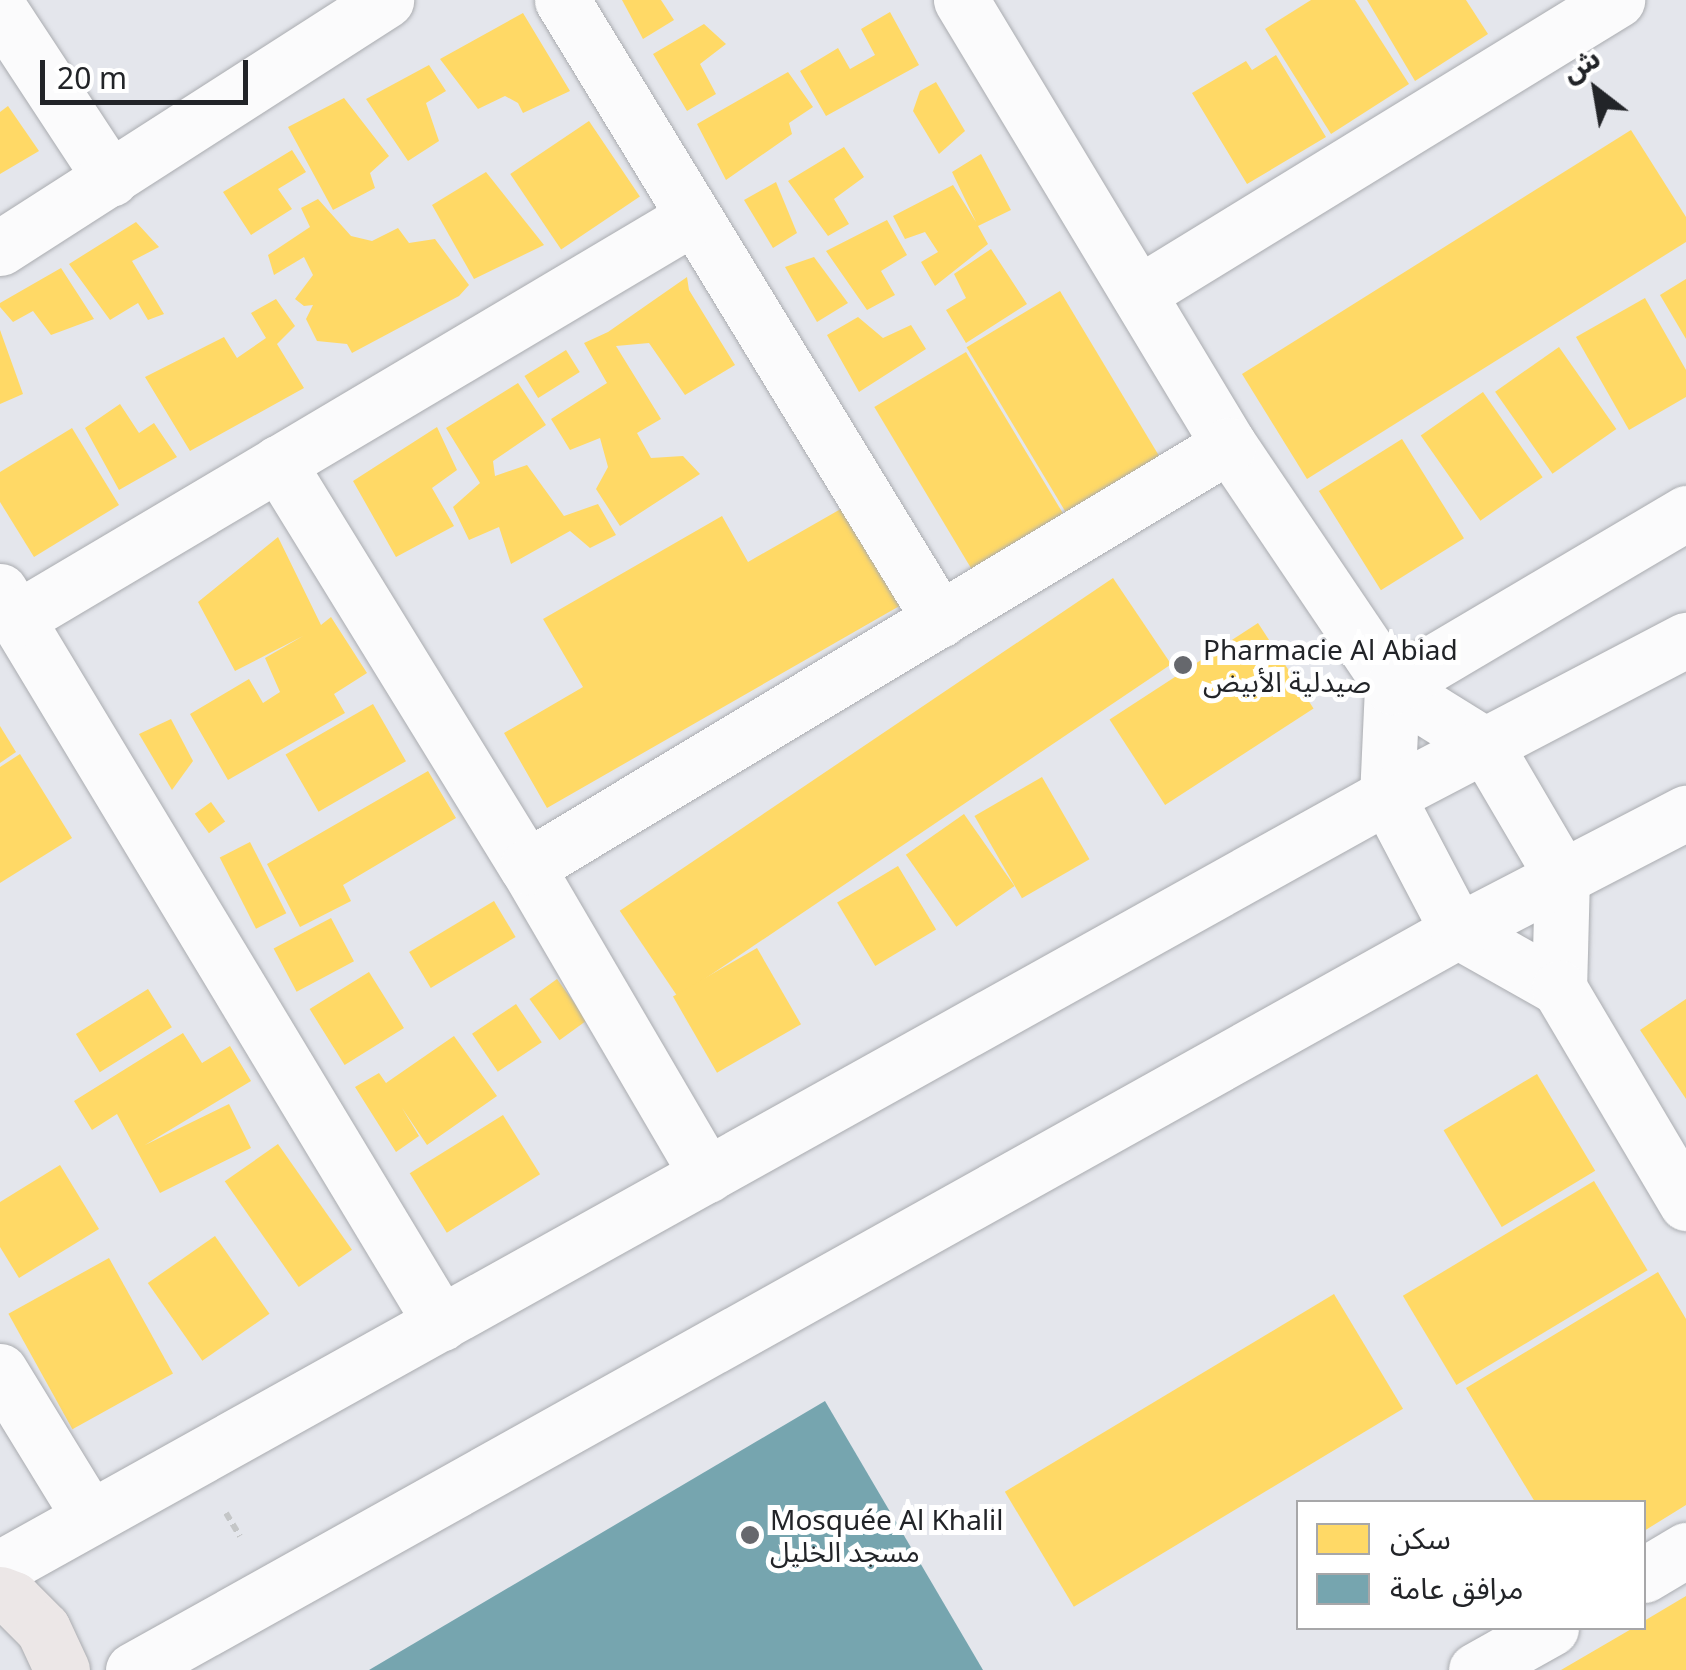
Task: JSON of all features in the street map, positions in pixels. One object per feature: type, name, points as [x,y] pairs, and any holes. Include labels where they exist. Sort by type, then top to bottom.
[{"type":"main road","points":[[0,1594],[12,1599],[43,1629],[62,1670]]},
{"type":"street","points":[[0,248],[386,0]]},
{"type":"street","points":[[562,0],[940,620]]},
{"type":"street","points":[[960,0],[1229,445],[1392,687],[1485,746],[1562,876],[1559,988]]},
{"type":"street","points":[[1139,292],[1617,0]]},
{"type":"street","points":[[0,10],[111,179]]},
{"type":"street","points":[[441,1323],[8,605],[278,463],[692,218]]},
{"type":"street","points":[[527,866],[1229,445]]},
{"type":"street","points":[[278,463],[527,866],[708,1175]]},
{"type":"street","points":[[1392,687],[1686,513]]},
{"type":"street","points":[[0,1568],[1387,796],[1686,640]]},
{"type":"street","points":[[1392,687],[1387,796],[1458,932],[1559,988],[1686,1203]]},
{"type":"street","points":[[159,1664],[273,1592],[1458,932],[1686,813]]},
{"type":"street","points":[[0,1371],[90,1518]]},
{"type":"street","points":[[1646,1573],[1686,1550]]},
{"type":"street","points":[[1476,1670],[1547,1630]]},
{"type":"path","points":[[194,1460],[273,1592]]},
{"type":"building: سكن","points":[[622,0],[661,0],[674,20],[643,39]]},
{"type":"building: سكن","points":[[1311,0],[1355,0],[1409,84],[1331,134],[1265,29]]},
{"type":"building: سكن","points":[[1367,0],[1466,0],[1488,34],[1415,81]]},
{"type":"building: سكن","points":[[890,12],[919,65],[826,116],[800,71],[838,48],[850,69],[875,55],[861,29]]},
{"type":"building: سكن","points":[[523,13],[570,91],[523,113],[518,103],[505,96],[478,109],[440,59]]},
{"type":"building: سكن","points":[[704,24],[726,44],[700,64],[716,94],[687,111],[653,54]]},
{"type":"building: سكن","points":[[1276,55],[1326,137],[1247,184],[1192,93],[1246,61],[1252,70]]},
{"type":"building: سكن","points":[[429,65],[446,91],[426,103],[439,141],[408,161],[366,99]]},
{"type":"building: سكن","points":[[788,72],[813,107],[789,123],[792,134],[726,180],[697,124]]},
{"type":"building: سكن","points":[[936,82],[965,131],[939,154],[913,111],[920,91]]},
{"type":"building: سكن","points":[[344,98],[389,156],[370,173],[375,188],[333,210],[288,127]]},
{"type":"building: سكن","points":[[8,106],[39,151],[0,174],[0,112]]},
{"type":"building: سكن","points":[[589,121],[640,196],[561,250],[510,174]]},
{"type":"building: سكن","points":[[1631,130],[1686,217],[1686,242],[1307,479],[1242,374]]},
{"type":"building: سكن","points":[[844,147],[864,177],[834,199],[849,224],[828,236],[788,181]]},
{"type":"building: سكن","points":[[292,150],[306,172],[278,189],[292,209],[251,235],[223,192]]},
{"type":"building: سكن","points":[[981,154],[1011,210],[978,226],[988,244],[935,286],[921,262],[938,252],[925,232],[905,239],[893,216],[953,185],[976,222],[952,172]]},
{"type":"building: سكن","points":[[486,172],[544,245],[474,279],[432,205]]},
{"type":"building: سكن","points":[[776,182],[797,233],[773,248],[744,200]]},
{"type":"building: سكن","points":[[318,199],[351,236],[372,241],[398,228],[409,243],[435,239],[469,285],[459,296],[352,353],[347,344],[317,341],[306,319],[313,305],[304,306],[295,299],[313,275],[304,257],[274,275],[268,255],[310,227],[301,208]]},
{"type":"building: سكن","points":[[887,220],[907,255],[881,271],[895,295],[867,310],[826,251]]},
{"type":"building: سكن","points":[[136,222],[159,247],[132,261],[164,314],[148,320],[138,303],[110,320],[69,264]]},
{"type":"building: سكن","points":[[991,249],[1027,304],[966,343],[946,310],[966,298],[954,274]]},
{"type":"building: سكن","points":[[814,257],[848,303],[817,322],[785,267]]},
{"type":"building: سكن","points":[[61,268],[94,319],[51,335],[33,311],[13,322],[0,307],[0,303]]},
{"type":"building: سكن","points":[[687,277],[689,290],[735,365],[685,395],[649,343],[616,346],[661,419],[637,433],[651,458],[683,456],[700,474],[620,526],[596,489],[608,467],[600,438],[570,450],[551,419],[607,383],[584,343],[608,332]]},
{"type":"building: سكن","points":[[1686,279],[1686,339],[1660,295]]},
{"type":"building: سكن","points":[[1060,291],[1159,456],[1066,513],[967,347]]},
{"type":"building: سكن","points":[[1645,298],[1686,370],[1686,397],[1629,430],[1576,337]]},
{"type":"building: سكن","points":[[276,299],[295,326],[277,344],[304,388],[190,451],[145,377],[224,337],[237,358],[266,338],[251,313]]},
{"type":"building: سكن","points":[[858,317],[883,338],[911,325],[926,349],[859,392],[827,335]]},
{"type":"building: سكن","points":[[0,330],[23,394],[0,404]]},
{"type":"building: سكن","points":[[1559,347],[1616,429],[1552,474],[1495,392]]},
{"type":"building: سكن","points":[[566,350],[580,372],[538,398],[524,376]]},
{"type":"building: سكن","points":[[966,352],[1064,515],[972,570],[874,407]]},
{"type":"building: سكن","points":[[518,383],[546,425],[493,461],[495,476],[527,465],[564,516],[598,504],[616,535],[590,548],[570,531],[511,564],[499,527],[469,540],[453,507],[480,483],[446,428]]},
{"type":"building: سكن","points":[[1483,392],[1543,477],[1480,521],[1421,436]]},
{"type":"building: سكن","points":[[120,404],[139,433],[154,423],[177,457],[119,490],[85,428]]},
{"type":"building: سكن","points":[[437,427],[457,470],[432,488],[454,526],[396,557],[353,481]]},
{"type":"building: سكن","points":[[72,428],[119,505],[34,557],[0,502],[0,472]]},
{"type":"building: سكن","points":[[1402,439],[1464,538],[1381,590],[1319,491]]},
{"type":"building: سكن","points":[[846,506],[903,604],[547,808],[504,733],[583,687],[543,619],[722,516],[748,562]]},
{"type":"building: سكن","points":[[278,537],[321,625],[331,617],[367,673],[334,694],[345,713],[228,780],[190,714],[249,679],[263,703],[280,692],[265,658],[303,636],[235,671],[198,602]]},
{"type":"building: سكن","points":[[1113,578],[1171,664],[678,997],[620,911]]},
{"type":"building: سكن","points":[[1258,623],[1314,709],[1165,805],[1110,719]]},
{"type":"building: سكن","points":[[373,704],[406,761],[319,812],[286,754]]},
{"type":"building: سكن","points":[[171,719],[193,761],[172,790],[139,734]]},
{"type":"building: سكن","points":[[0,726],[16,752],[0,763]]},
{"type":"building: سكن","points":[[20,754],[72,838],[0,883],[0,767]]},
{"type":"building: سكن","points":[[428,771],[456,818],[343,885],[351,901],[300,927],[267,864]]},
{"type":"building: سكن","points":[[1042,777],[1090,859],[1022,898],[974,816]]},
{"type":"building: سكن","points":[[211,802],[225,821],[209,833],[195,814]]},
{"type":"building: سكن","points":[[964,814],[1014,886],[956,927],[906,855]]},
{"type":"building: سكن","points":[[250,842],[286,913],[256,929],[220,857]]},
{"type":"building: سكن","points":[[898,866],[936,929],[875,966],[837,903]]},
{"type":"building: سكن","points":[[494,901],[516,937],[431,988],[409,952]]},
{"type":"building: سكن","points":[[331,918],[354,961],[297,992],[274,949]]},
{"type":"building: سكن","points":[[757,948],[801,1024],[717,1073],[673,996]]},
{"type":"building: سكن","points":[[369,972],[404,1028],[345,1065],[310,1009]]},
{"type":"building: سكن","points":[[557,979],[587,1020],[559,1040],[529,999]]},
{"type":"building: سكن","points":[[148,989],[172,1027],[100,1072],[76,1034]]},
{"type":"building: سكن","points":[[1686,999],[1686,1099],[1640,1030]]},
{"type":"building: سكن","points":[[516,1004],[542,1042],[498,1072],[472,1034]]},
{"type":"building: سكن","points":[[183,1033],[202,1063],[230,1046],[251,1081],[145,1145],[229,1104],[251,1148],[160,1193],[117,1114],[92,1130],[74,1101]]},
{"type":"building: سكن","points":[[454,1036],[497,1096],[427,1145],[402,1108],[419,1136],[396,1152],[355,1087],[379,1073],[386,1083]]},
{"type":"building: سكن","points":[[1537,1074],[1595,1171],[1502,1227],[1444,1130]]},
{"type":"building: سكن","points":[[503,1115],[540,1174],[447,1233],[410,1173]]},
{"type":"building: سكن","points":[[278,1144],[352,1250],[299,1287],[225,1181]]},
{"type":"building: سكن","points":[[60,1165],[99,1229],[19,1278],[0,1247],[0,1202]]},
{"type":"building: سكن","points":[[1594,1181],[1648,1270],[1456,1385],[1403,1296]]},
{"type":"building: سكن","points":[[215,1236],[269,1314],[202,1361],[148,1283]]},
{"type":"building: سكن","points":[[109,1258],[173,1373],[72,1429],[8,1314]]},
{"type":"building: سكن","points":[[1658,1272],[1686,1319],[1686,1505],[1646,1530],[1646,1500],[1534,1500],[1466,1388]]},
{"type":"building: سكن","points":[[1334,1294],[1403,1409],[1074,1607],[1005,1492]]},
{"type":"building: سكن","points":[[1686,1596],[1686,1670],[1561,1670],[1630,1630],[1646,1630],[1646,1620]]},
{"type":"building: مرافق عامة","name":"Mosquée Al Khalil مسجد الخليل","points":[[825,1401],[983,1670],[369,1670]]},
{"type":"place","name":"Pharmacie Al Abiad صيدلية الأبيض","points":[[1183,665]]},
{"type":"place","name":"Mosquée Al Khalil مسجد الخليل","points":[[750,1535]]}]
